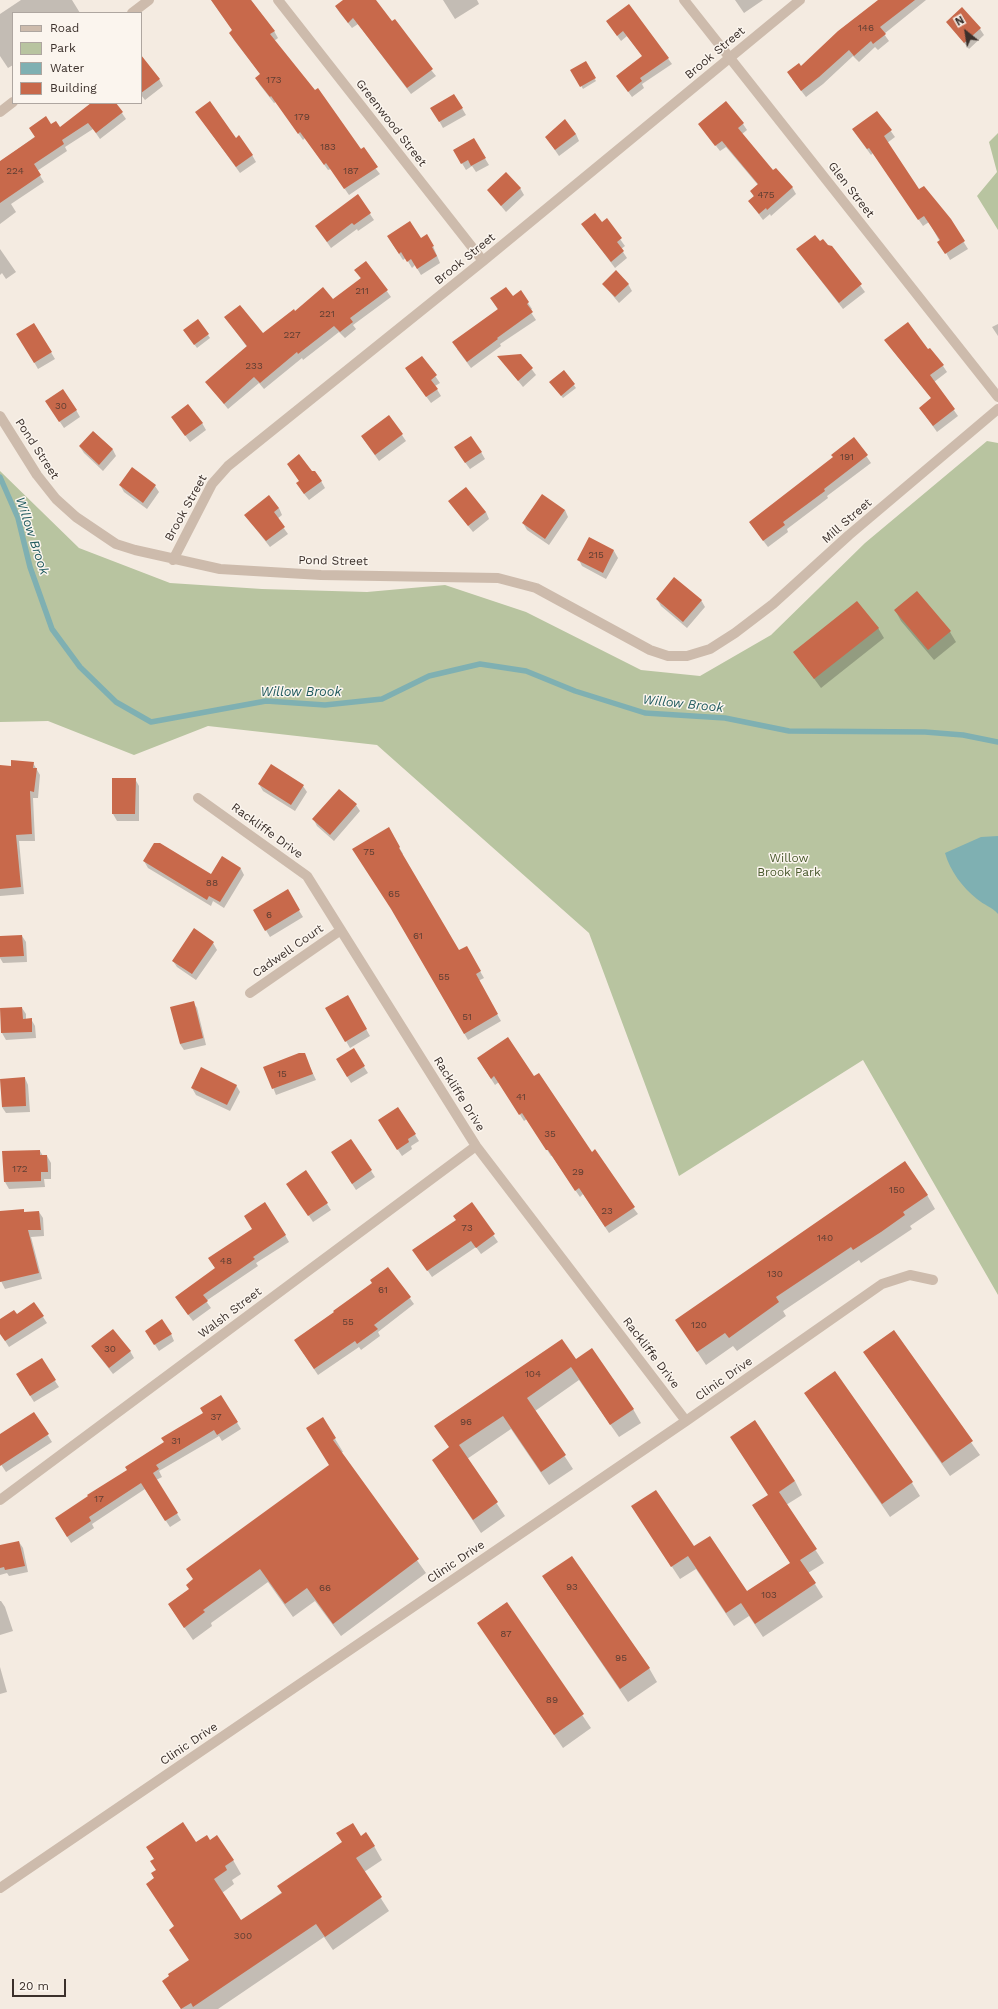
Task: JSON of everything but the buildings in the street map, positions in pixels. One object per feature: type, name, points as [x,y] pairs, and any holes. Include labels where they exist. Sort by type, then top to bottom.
[{"type":"street","points":[[133,12],[149,0]]},
{"type":"street","name":"Greenwood Street","points":[[278,0],[484,262]]},
{"type":"street","name":"Glen Street","points":[[684,0],[998,397]]},
{"type":"street","name":"Brook Street","points":[[173,560],[212,484],[228,466],[484,262],[800,0]]},
{"type":"street","points":[[0,112],[12,103]]},
{"type":"street","name":"Mill Street","points":[[710,649],[735,633],[773,604],[849,535],[998,409]]},
{"type":"street","name":"Pond Street","points":[[0,416],[37,475],[56,499],[76,517],[116,544],[173,560],[220,570],[321,575],[498,578],[536,588],[650,650],[668,656],[687,656],[710,649]]},
{"type":"street","name":"Rackliffe Drive","points":[[198,798],[306,876],[476,1146],[686,1421]]},
{"type":"street","name":"Cadwell Court","points":[[250,993],[341,930]]},
{"type":"street","name":"Walsh Street","points":[[0,1500],[476,1146]]},
{"type":"street","name":"Clinic Drive","points":[[0,1888],[686,1421],[882,1284],[910,1275],[933,1280]]},
{"type":"green space","points":[[998,133],[998,230],[977,196],[997,172],[989,142]]},
{"type":"green space","name":"Willow Brook Park","points":[[987,441],[998,443],[998,1295],[863,1060],[679,1176],[589,933],[377,745],[208,726],[134,755],[48,721],[0,722],[0,471],[79,548],[170,583],[262,589],[367,592],[445,585],[526,612],[641,670],[700,676],[771,635],[865,543]]},
{"type":"water","points":[[998,836],[998,914],[967,890],[954,873],[945,853],[981,837]]},
{"type":"waterway","name":"Willow Brook","points":[[0,477],[18,518],[30,567],[52,629],[80,667],[116,702],[151,722],[266,701],[325,705],[382,699],[429,676],[480,664],[526,671],[575,691],[645,713],[725,718],[789,731],[925,732],[963,735],[998,742]]}]
